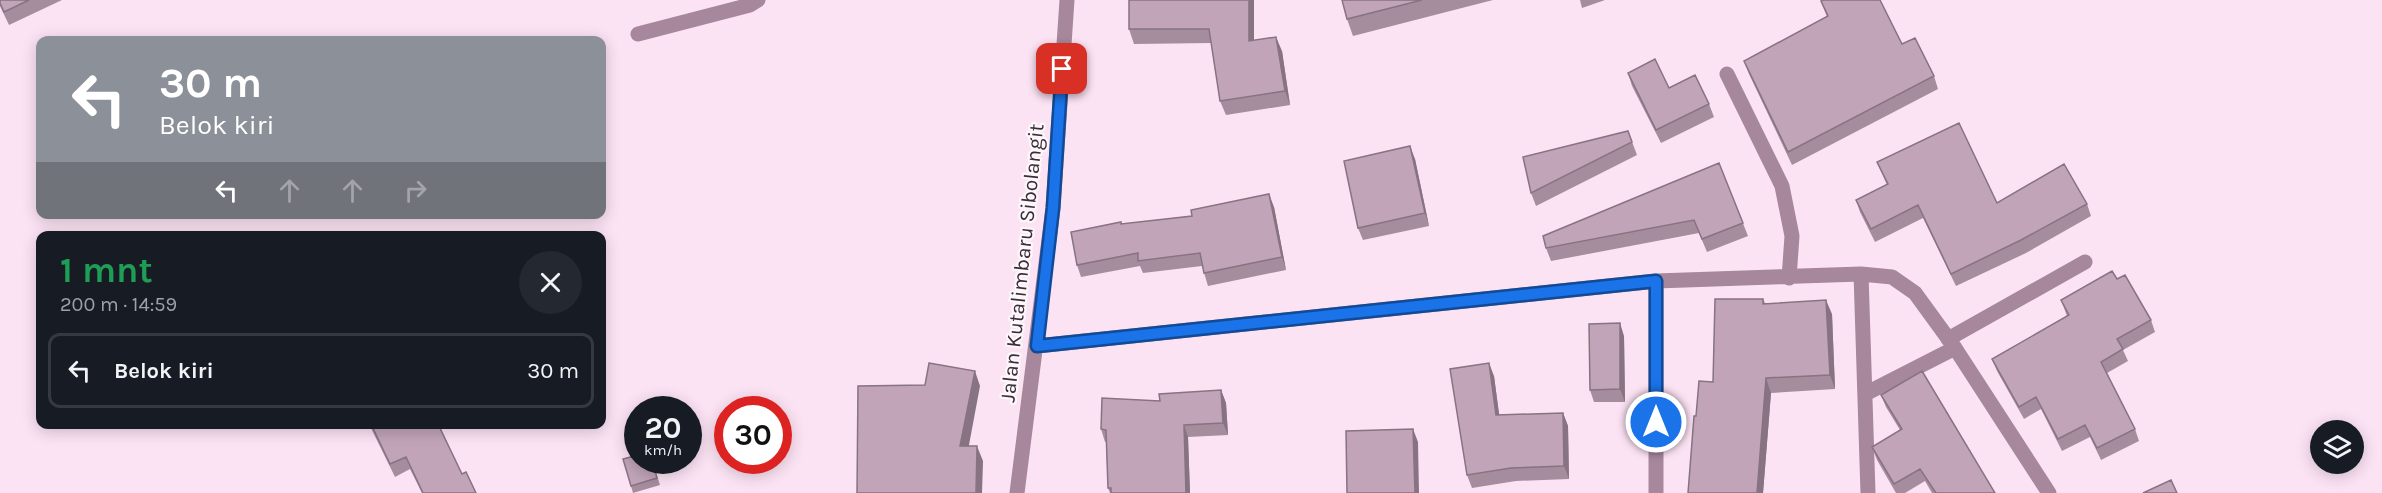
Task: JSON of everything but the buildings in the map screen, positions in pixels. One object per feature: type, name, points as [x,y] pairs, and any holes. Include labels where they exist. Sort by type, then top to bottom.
[{"type":"street","points":[[638,34],[750,5],[758,0]]},
{"type":"street","name":"Jalan Kutalimbaru Sibolangit","points":[[1017,493],[1053,208],[1067,0]]},
{"type":"street","points":[[1727,74],[1782,186],[1792,236],[1789,278]]},
{"type":"street","points":[[1864,394],[2085,262]]},
{"type":"street","points":[[1037,346],[1656,281],[1861,274],[1892,277],[1915,293],[2049,493]]},
{"type":"street","points":[[1861,274],[1868,493]]},
{"type":"street","points":[[1656,281],[1656,493]]},
{"type":"route","points":[[1062,69],[1053,208],[1037,346],[1656,281],[1656,422]]}]
